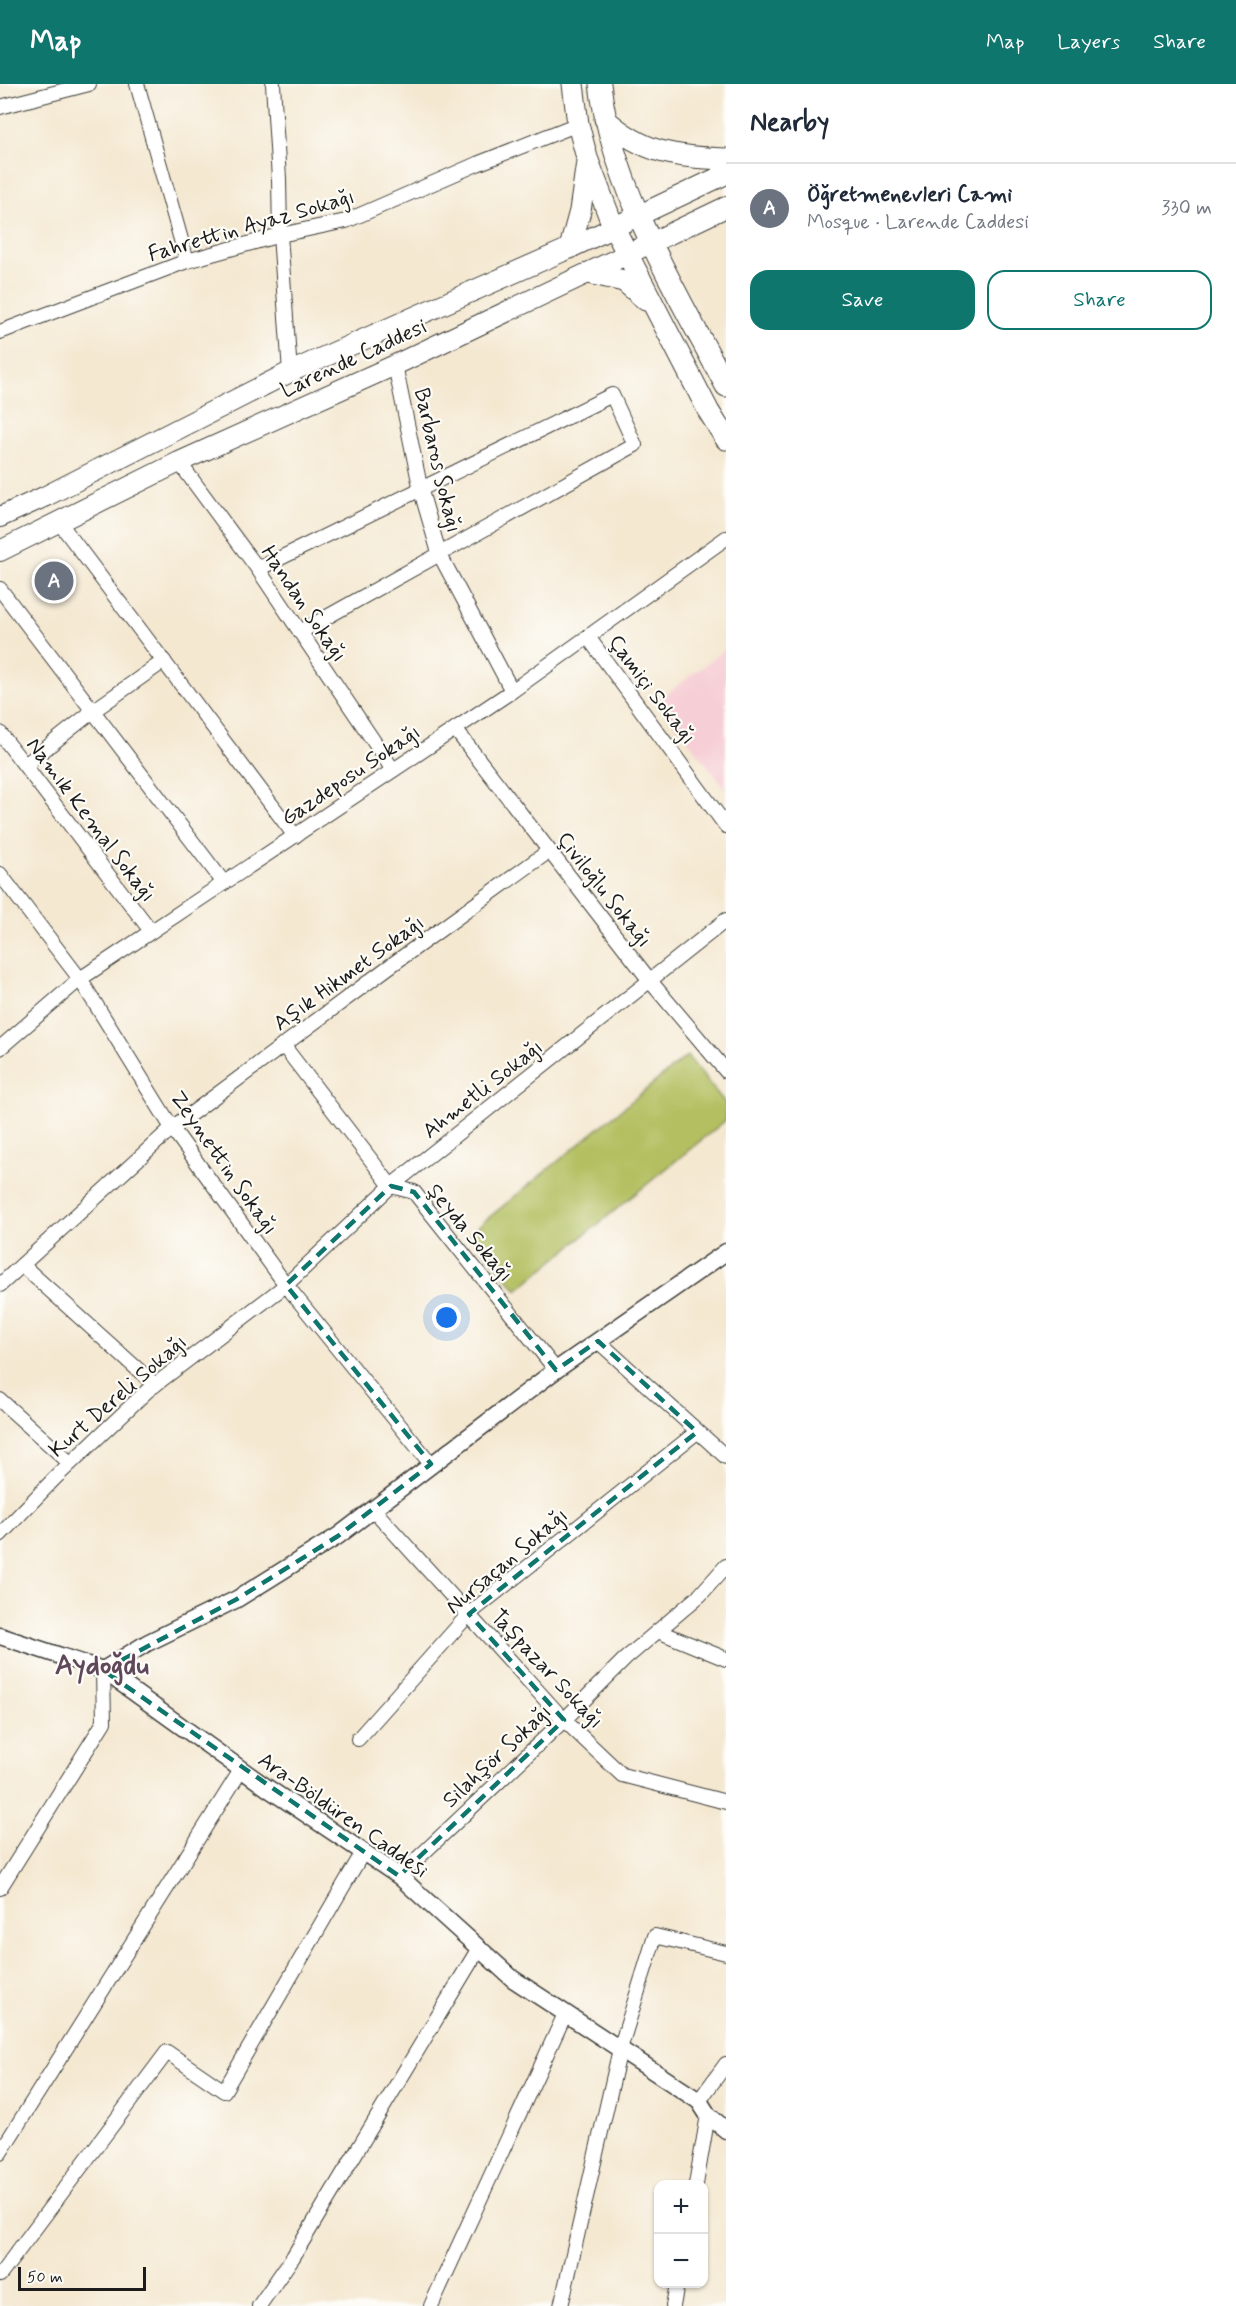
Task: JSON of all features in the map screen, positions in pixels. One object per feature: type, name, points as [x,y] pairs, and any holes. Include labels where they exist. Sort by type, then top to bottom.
[{"type":"main road","points":[[573,84],[578,124],[587,158],[614,226],[709,412],[726,439]]},
{"type":"main road","points":[[600,84],[604,117],[638,214],[726,386]]},
{"type":"main road","points":[[604,117],[622,135],[660,152],[726,159]]},
{"type":"main road","points":[[570,248],[580,211],[587,158]]},
{"type":"main road","name":"Larende Caddesi","points":[[0,517],[290,372],[570,248],[726,174]]},
{"type":"main road","name":"Larende Caddesi","points":[[0,551],[179,462],[395,365],[726,207]]},
{"type":"main road","points":[[589,273],[624,281],[654,306]]},
{"type":"street","points":[[0,107],[89,84]]},
{"type":"street","points":[[137,84],[187,261]]},
{"type":"street","points":[[273,84],[280,235],[290,372]]},
{"type":"street","name":"Fahrettin Ayaz Sokağı","points":[[0,332],[187,261],[280,235],[346,221],[477,164],[578,124]]},
{"type":"street","name":"Barbaros Sokağı","points":[[395,365],[421,491],[440,553],[512,690]]},
{"type":"street","points":[[258,569],[356,520],[421,491],[612,395],[635,445],[300,632]]},
{"type":"street","name":"Handan Sokağı","points":[[179,462],[258,569],[393,770]]},
{"type":"street","points":[[59,522],[295,836]]},
{"type":"street","name":"Gazdeposu Sokağı","points":[[0,1048],[80,979],[512,690],[726,538]]},
{"type":"street","points":[[0,590],[225,883]]},
{"type":"street","name":"Çamiçi Sokağı","points":[[588,637],[726,826]]},
{"type":"street","points":[[25,765],[93,711],[164,661]]},
{"type":"street","name":"Çiviloğlu Sokağı","points":[[454,729],[651,982],[726,1071]]},
{"type":"street","name":"Namık Kemal Sokağı","points":[[0,733],[151,931]]},
{"type":"street","name":"Aşık Hikmet Sokağı","points":[[0,1285],[172,1128],[549,851]]},
{"type":"street","name":"Zeynettin Sokağı","points":[[0,874],[80,979],[172,1128],[286,1285],[431,1464]]},
{"type":"street","name":"Ahmetli Sokağı","points":[[270,1296],[286,1285],[391,1186],[651,982],[726,920]]},
{"type":"street","name":"Şeyda Sokağı","points":[[284,1045],[391,1186],[414,1192],[556,1370]]},
{"type":"street","points":[[0,1888],[104,1722],[103,1670],[147,1643],[237,1599],[338,1536],[556,1370],[723,1260]]},
{"type":"street","points":[[22,1266],[155,1385]]},
{"type":"street","name":"Kurt Dereli Sokağı","points":[[0,1535],[70,1463],[155,1385],[270,1296]]},
{"type":"street","points":[[598,1341],[726,1457]]},
{"type":"street","points":[[0,1400],[70,1463]]},
{"type":"street","name":"Nursaçan Sokağı","points":[[358,1738],[468,1614],[697,1432]]},
{"type":"street","name":"Taşpazar Sokağı","points":[[373,1509],[564,1720],[622,1775],[726,1802]]},
{"type":"street","name":"Silahşör Sokağı","points":[[399,1876],[625,1659],[700,1595],[726,1566]]},
{"type":"street","points":[[658,1631],[726,1659]]},
{"type":"street","name":"Ara-Böldüren Caddesi","points":[[0,1636],[103,1670],[241,1770],[399,1876],[513,1979],[620,2049],[704,2108],[726,2130]]},
{"type":"street","points":[[0,2153],[241,1770]]},
{"type":"street","points":[[0,2275],[167,2052],[224,2091],[363,1852]]},
{"type":"street","points":[[561,2306],[620,2049],[655,1936],[726,1953]]},
{"type":"street","points":[[259,2306],[293,2257],[479,1948]]},
{"type":"street","points":[[430,2306],[565,2014]]},
{"type":"street","points":[[696,2180],[704,2108],[726,2064]]},
{"type":"street","points":[[673,2306],[676,2288]]},
{"type":"highlighted area","points":[[391,1186],[414,1192],[556,1370],[598,1341],[697,1432],[469,1614],[564,1720],[399,1876],[103,1670],[237,1599],[338,1536],[431,1464],[286,1285]]},
{"type":"shaded area","points":[[726,649],[726,789],[657,701]]},
{"type":"green space","points":[[687,1056],[726,1104],[726,1120],[517,1290],[470,1233]]},
{"type":"place","name":"Öğretmenevleri Cami","points":[[54,581]]},
{"type":"district","name":"Aydoğdu","points":[[102,1664]]}]
